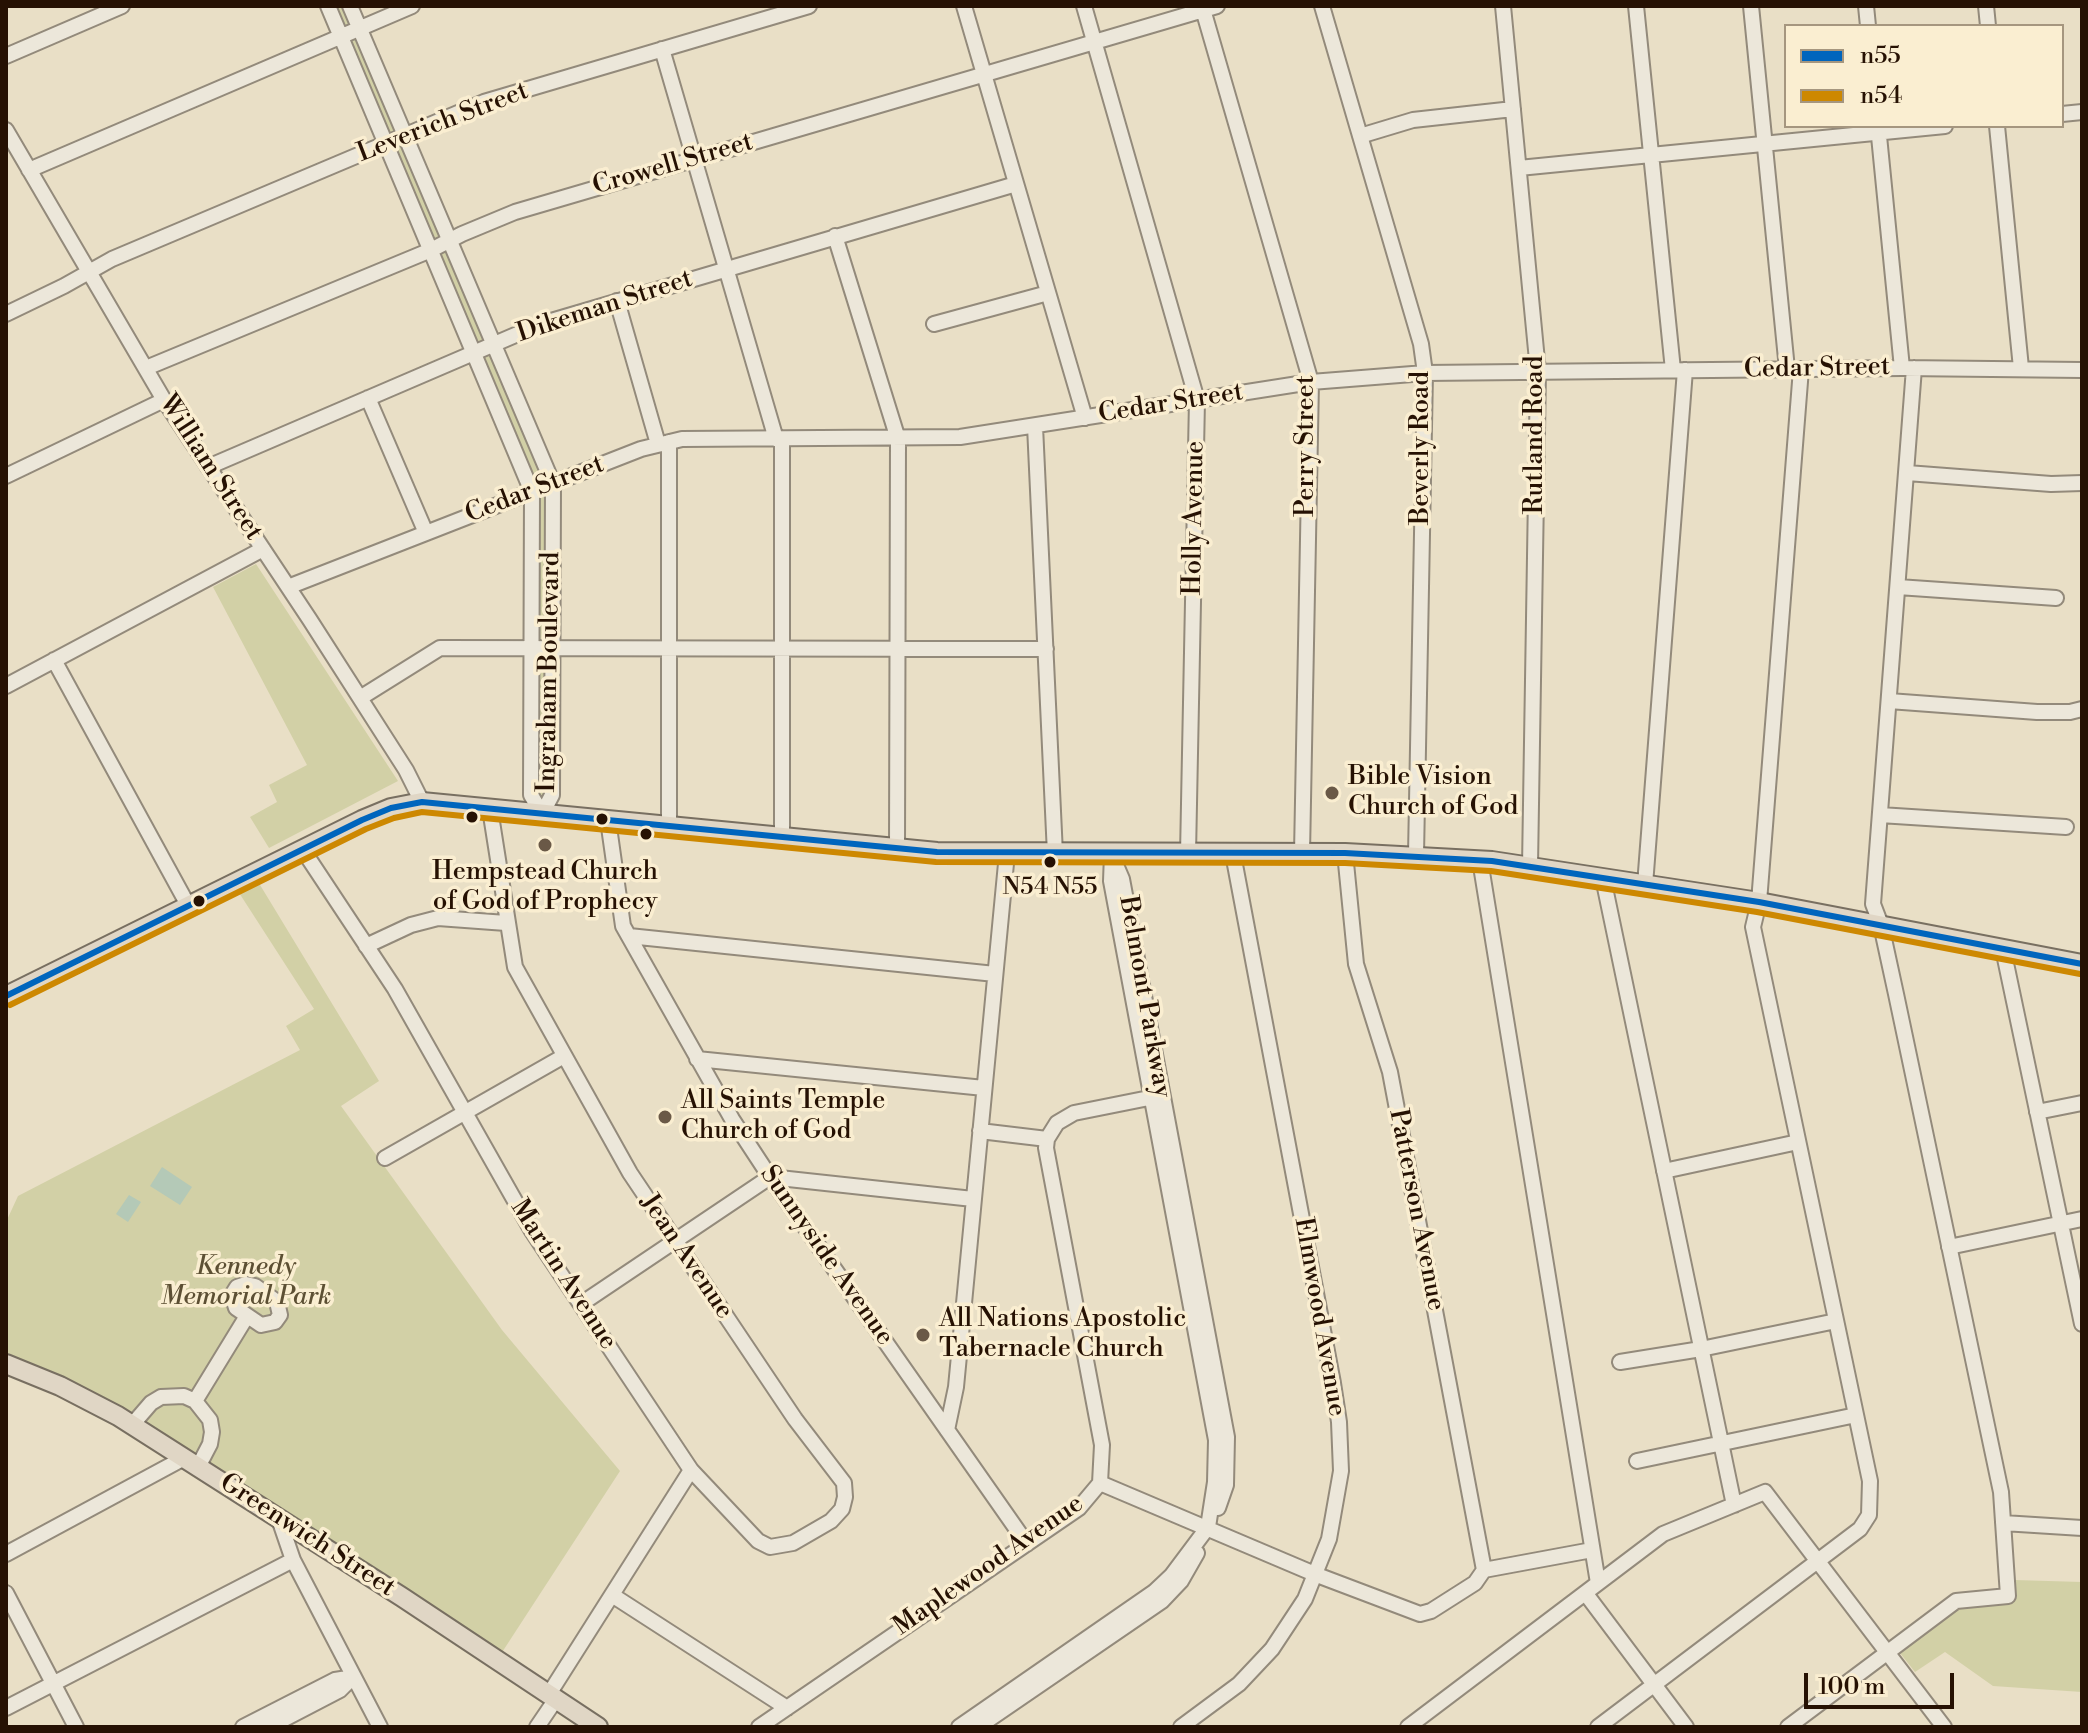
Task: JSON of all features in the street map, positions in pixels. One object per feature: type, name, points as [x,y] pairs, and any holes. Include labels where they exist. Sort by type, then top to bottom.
[{"type":"main road","points":[[6,996],[362,820],[391,808],[422,802],[937,852],[1345,853],[1480,860],[1759,902],[2082,964]]},
{"type":"main road","name":"Greenwich Street","points":[[6,1364],[60,1386],[132,1425],[598,1727]]},
{"type":"street","points":[[6,56],[122,6]]},
{"type":"street","name":"Ingraham Boulevard","points":[[328,6],[532,492],[531,795],[542,814]]},
{"type":"street","name":"Ingraham Boulevard","points":[[350,6],[553,484],[552,795],[542,814]]},
{"type":"street","points":[[29,170],[412,6]]},
{"type":"street","name":"Leverich Street","points":[[6,314],[112,259],[484,102],[809,6]]},
{"type":"street","points":[[964,6],[1085,418]]},
{"type":"street","name":"Holly Avenue","points":[[1084,6],[1197,400],[1188,854]]},
{"type":"street","name":"Beverly Road","points":[[1322,6],[1421,344],[1425,373],[1416,855]]},
{"type":"street","name":"Rutland Road","points":[[1503,6],[1538,371],[1530,866]]},
{"type":"street","points":[[1636,6],[1651,155],[1679,370],[1645,885]]},
{"type":"street","points":[[1598,1727],[1860,1529],[1869,1515],[1870,1481],[1753,927],[1759,902],[1794,369],[1751,6]]},
{"type":"street","name":"Crowell Street","points":[[146,368],[515,212],[1208,7]]},
{"type":"street","name":"Perry Street","points":[[1208,7],[1311,382],[1302,853]]},
{"type":"street","points":[[662,49],[779,439],[783,648],[782,837]]},
{"type":"street","points":[[1360,136],[1413,120],[1513,109]]},
{"type":"street","points":[[1519,168],[1900,128]]},
{"type":"street","points":[[1997,128],[2021,368]]},
{"type":"street","points":[[1788,1727],[1956,1601],[2008,1596],[2001,1492],[1881,925],[1873,904],[1907,473],[1908,368],[1878,129]]},
{"type":"street","name":"William Street","points":[[6,130],[164,400],[360,698],[406,770],[422,802]]},
{"type":"street","name":"Dikeman Street","points":[[208,467],[541,324],[1016,184]]},
{"type":"street","points":[[835,236],[898,439],[897,848]]},
{"type":"street","points":[[934,324],[1048,293]]},
{"type":"street","points":[[617,301],[664,443],[669,826]]},
{"type":"street","name":"Cedar Street","points":[[288,587],[553,484],[682,439],[960,437],[1311,382],[1425,373],[1908,368],[2082,370]]},
{"type":"street","points":[[368,398],[426,533]]},
{"type":"street","points":[[6,476],[164,400]]},
{"type":"street","points":[[1035,426],[1055,854]]},
{"type":"street","points":[[1907,473],[2051,484],[2082,483]]},
{"type":"street","points":[[6,686],[263,549]]},
{"type":"street","points":[[1898,587],[2056,598]]},
{"type":"street","points":[[360,698],[440,648],[1046,649]]},
{"type":"street","points":[[54,660],[189,907]]},
{"type":"street","points":[[1889,701],[2037,712],[2082,709]]},
{"type":"street","name":"Jean Avenue","points":[[490,809],[515,967],[630,1173],[795,1419],[840,1474],[845,1497],[842,1509],[831,1521],[793,1543],[770,1547],[748,1532],[691,1470]]},
{"type":"street","points":[[1880,815],[2066,827]]},
{"type":"street","name":"Sunnyside Avenue","points":[[608,820],[621,919],[697,1059],[770,1177],[1027,1544]]},
{"type":"street","name":"Martin Avenue","points":[[303,850],[413,1019],[532,1231],[691,1470]]},
{"type":"street","points":[[947,1430],[956,1387],[1007,853]]},
{"type":"street","name":"Patterson Avenue","points":[[1345,853],[1356,964],[1390,1072],[1484,1570]]},
{"type":"street","name":"Belmont Parkway","points":[[959,1727],[1022,1691],[1133,1616],[1172,1575],[1208,1527],[1215,1482],[1216,1440],[1211,1385],[1134,973],[1111,881],[1112,854]]},
{"type":"street","name":"Elmwood Avenue","points":[[1181,1727],[1239,1684],[1272,1649],[1305,1599],[1317,1575],[1336,1509],[1341,1471],[1339,1422],[1233,854]]},
{"type":"street","points":[[1480,860],[1598,1583]]},
{"type":"street","points":[[1603,878],[1734,1505]]},
{"type":"street","points":[[366,946],[411,925],[438,918],[506,923]]},
{"type":"street","points":[[629,936],[995,974]]},
{"type":"street","points":[[2003,949],[2082,1324]]},
{"type":"street","points":[[385,1158],[564,1056]]},
{"type":"street","points":[[697,1059],[984,1088]]},
{"type":"street","points":[[980,1131],[1047,1139],[1057,1123],[1074,1113],[1157,1096]]},
{"type":"street","points":[[2037,1112],[2082,1103]]},
{"type":"street","name":"Maplewood Avenue","points":[[759,1727],[1079,1508],[1100,1483],[1102,1445],[1046,1148],[1047,1139]]},
{"type":"street","points":[[1664,1171],[1798,1142]]},
{"type":"street","points":[[581,1304],[770,1177],[973,1199]]},
{"type":"street","points":[[1949,1247],[2082,1219]]},
{"type":"street","points":[[195,1401],[247,1316]]},
{"type":"street","points":[[1620,1362],[1836,1321]]},
{"type":"street","points":[[922,1393],[941,1396],[956,1387]]},
{"type":"street","points":[[6,1554],[191,1462],[210,1444],[212,1432],[210,1420],[195,1401],[184,1396],[161,1397],[151,1403],[132,1425]]},
{"type":"street","points":[[1637,1461],[1856,1415]]},
{"type":"street","points":[[537,1727],[612,1595],[691,1470]]},
{"type":"street","points":[[1100,1483],[1317,1575],[1420,1614],[1431,1611],[1475,1583],[1484,1570],[1592,1550]]},
{"type":"street","points":[[1419,1724],[1663,1534],[1765,1492],[1944,1727]]},
{"type":"street","points":[[279,1519],[293,1560],[380,1727]]},
{"type":"street","points":[[2003,1523],[2082,1528]]},
{"type":"street","points":[[6,1708],[293,1560]]},
{"type":"street","points":[[6,1593],[76,1727]]},
{"type":"street","points":[[1586,1594],[1686,1727]]},
{"type":"street","points":[[612,1595],[787,1708]]},
{"type":"street","points":[[243,1727],[335,1680],[354,1677]]},
{"type":"street","points":[[269,1727],[340,1690],[354,1677]]},
{"type":"street","name":"Belmont Parkway","points":[[978,1727],[1022,1691]]},
{"type":"green space","points":[[328,6],[350,6],[553,484],[552,795],[542,814],[531,795],[532,492]]},
{"type":"green space","points":[[256,564],[398,781],[269,848],[250,817],[277,802],[269,785],[307,765],[213,587]]},
{"type":"green space","name":"Kennedy Memorial Park","points":[[254,875],[379,1081],[341,1106],[502,1330],[620,1471],[497,1660],[249,1499],[6,1364],[6,1222],[18,1196],[300,1050],[286,1026],[314,1009],[234,885]]},
{"type":"green space","points":[[2014,1580],[2082,1582],[2082,1692],[1993,1686],[1945,1652],[1915,1672],[1900,1653],[1900,1649],[1960,1605],[2015,1599]]},
{"type":"shaded area","points":[[162,1167],[192,1187],[180,1205],[150,1186]]},
{"type":"shaded area","points":[[129,1195],[141,1202],[128,1222],[116,1214]]},
{"type":"transit line","name":"n55","points":[[6,996],[362,820],[391,808],[422,802],[937,852],[1345,853],[1492,861],[1759,902],[2082,964]]},
{"type":"transit line","name":"n54","points":[[10,1005],[366,829],[422,812],[936,862],[1345,863],[1491,871],[1757,912],[2080,974]]},
{"type":"place","name":"Bible Vision Church of God","points":[[1332,793]]},
{"type":"place","name":"Hempstead Church of God of Prophecy","points":[[545,845]]},
{"type":"place","name":"N54 N55","points":[[1050,862]]},
{"type":"place","name":"All Saints Temple Church of God","points":[[665,1117]]},
{"type":"place","name":"All Nations Apostolic Tabernacle Church","points":[[923,1335]]}]
